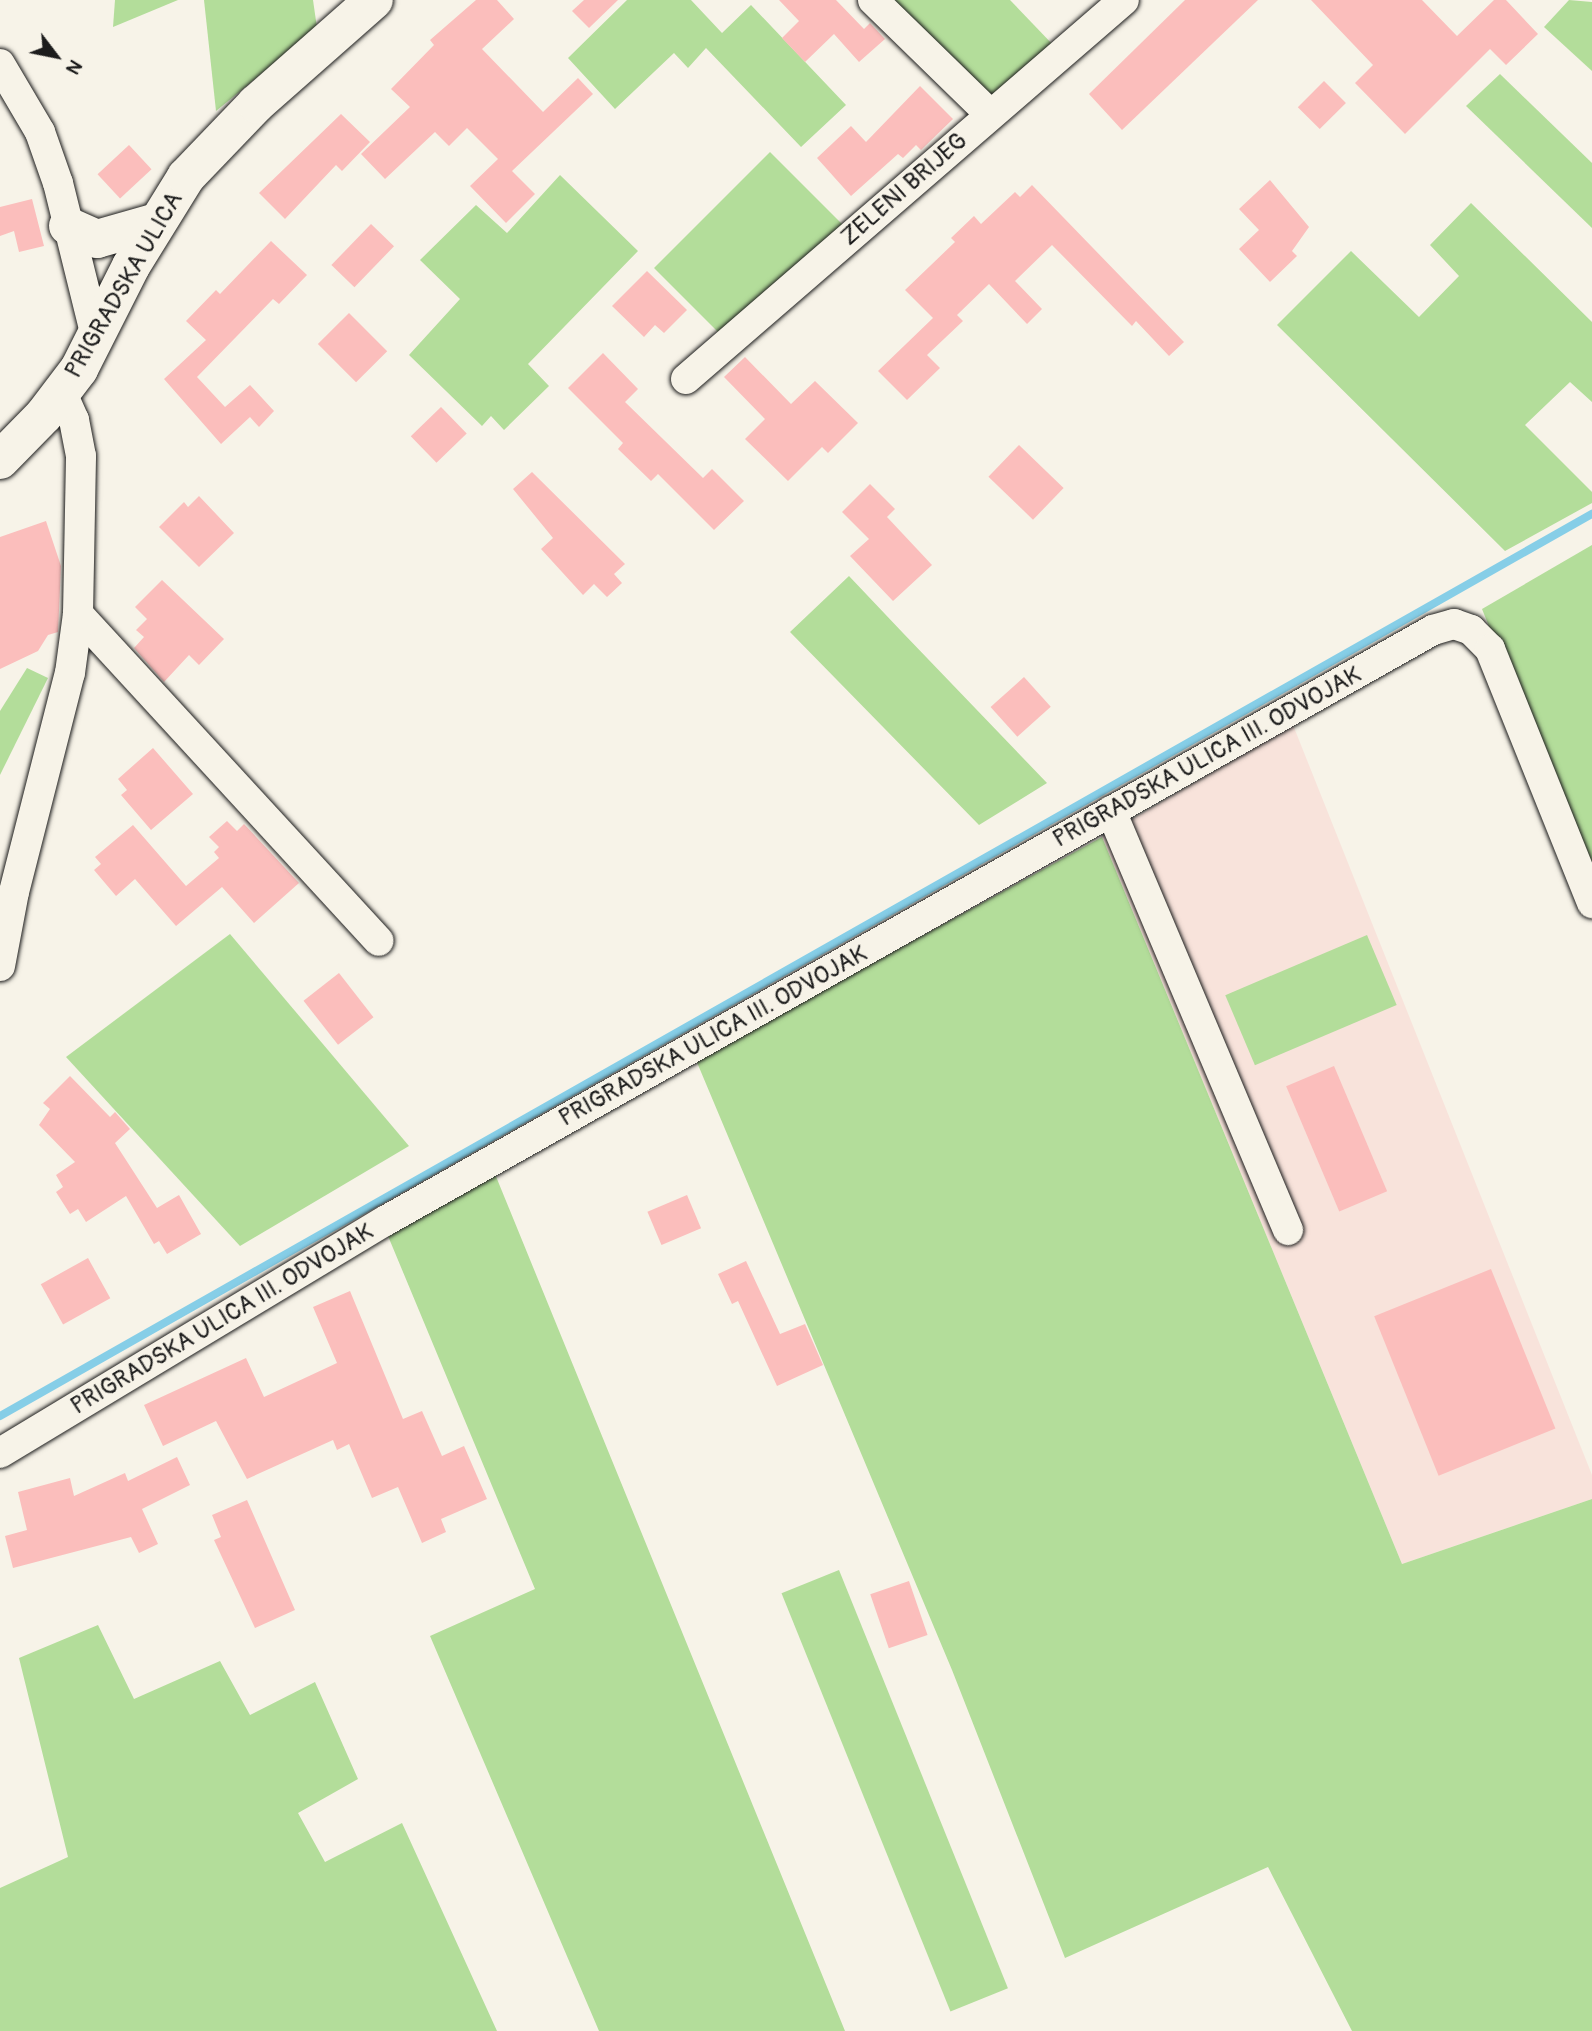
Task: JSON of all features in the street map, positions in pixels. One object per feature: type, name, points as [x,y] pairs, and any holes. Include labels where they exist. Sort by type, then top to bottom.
[{"type":"main road","name":"PRIGRADSKA ULICA","points":[[0,460],[62,393],[96,337],[157,222],[217,140],[374,0]]},
{"type":"main road","points":[[68,226],[86,236],[108,238],[157,222]]},
{"type":"street","points":[[873,0],[990,114]]},
{"type":"street","name":"ZELENI BRIJEG","points":[[685,379],[1124,0]]},
{"type":"street","points":[[0,64],[40,132],[68,226],[96,337]]},
{"type":"street","points":[[0,966],[14,892],[67,685],[78,614],[83,531],[81,456],[74,420],[62,393]]},
{"type":"street","points":[[78,614],[379,941]]},
{"type":"street","name":"PRIGRADSKA ULICA III. ODVOJAK","points":[[0,1453],[351,1240],[1433,630],[1454,624],[1471,630],[1490,649],[1592,903]]},
{"type":"street","points":[[1111,811],[1288,1230]]},
{"type":"shaded area","points":[[1293,725],[1592,1475],[1592,1499],[1402,1564],[1102,837]]},
{"type":"green space","points":[[115,0],[178,0],[113,27]]},
{"type":"green space","points":[[204,0],[313,0],[317,28],[216,111]]},
{"type":"green space","points":[[627,0],[691,0],[722,33],[751,5],[846,105],[801,147],[706,48],[688,68],[674,53],[615,109],[568,58]]},
{"type":"green space","points":[[892,0],[1010,0],[1056,48],[994,97],[974,84]]},
{"type":"green space","points":[[1569,0],[1592,2],[1592,71],[1544,27]]},
{"type":"green space","points":[[1500,74],[1592,163],[1592,228],[1466,106]]},
{"type":"green space","points":[[770,152],[844,226],[728,342],[654,268]]},
{"type":"green space","points":[[560,175],[638,251],[528,364],[549,386],[504,430],[491,416],[482,426],[409,355],[460,299],[420,260],[476,205],[507,233]]},
{"type":"green space","points":[[1471,203],[1592,322],[1592,402],[1570,382],[1525,425],[1592,492],[1592,503],[1505,551],[1277,325],[1351,251],[1419,317],[1459,276],[1430,245]]},
{"type":"green space","points":[[1592,545],[1592,881],[1482,609]]},
{"type":"green space","points":[[849,576],[1047,783],[979,825],[790,632]]},
{"type":"green space","points":[[27,668],[48,678],[0,775],[0,711]]},
{"type":"green space","points":[[1102,837],[1402,1564],[1592,1499],[1592,2031],[1352,2031],[1268,1867],[1065,1958],[952,1670],[696,1060]]},
{"type":"green space","points":[[230,934],[409,1146],[240,1246],[66,1057]]},
{"type":"green space","points":[[1367,935],[1397,1005],[1255,1065],[1225,995]]},
{"type":"green space","points":[[495,1174],[845,2031],[599,2031],[430,1636],[535,1589],[388,1236]]},
{"type":"green space","points":[[839,1570],[1008,1988],[950,2011],[782,1593]]},
{"type":"green space","points":[[98,1625],[134,1699],[220,1661],[250,1715],[315,1682],[358,1779],[298,1813],[325,1862],[402,1823],[497,2031],[0,2031],[0,1888],[68,1857],[19,1658]]},
{"type":"building","points":[[476,0],[497,0],[514,19],[482,49],[543,112],[578,78],[593,94],[512,171],[535,194],[506,223],[470,186],[498,159],[467,128],[449,146],[435,132],[385,179],[361,154],[410,107],[391,89],[434,45],[430,40]]},
{"type":"building","points":[[584,0],[618,0],[589,28],[572,11]]},
{"type":"building","points":[[779,0],[836,0],[864,29],[870,23],[885,39],[859,62],[834,34],[805,62],[782,38],[799,21]]},
{"type":"building","points":[[1185,0],[1258,0],[1122,130],[1089,94]]},
{"type":"building","points":[[1311,0],[1422,0],[1457,36],[1494,0],[1506,0],[1538,34],[1506,65],[1490,49],[1405,134],[1355,83],[1373,65]]},
{"type":"building","points":[[1324,81],[1346,103],[1320,129],[1298,107]]},
{"type":"building","points":[[920,86],[953,119],[921,150],[916,145],[903,158],[898,154],[851,196],[817,158],[851,126],[866,142]]},
{"type":"building","points":[[341,114],[370,142],[342,171],[336,165],[285,219],[259,193]]},
{"type":"building","points":[[129,145],[152,169],[120,198],[98,174]]},
{"type":"building","points":[[1270,180],[1309,227],[1292,251],[1297,256],[1270,282],[1239,249],[1259,230],[1239,209]]},
{"type":"building","points":[[1032,185],[1184,342],[1169,356],[1136,321],[1132,326],[1052,245],[1015,281],[1042,309],[1027,324],[989,284],[957,315],[963,321],[927,355],[940,368],[907,400],[878,371],[933,318],[905,290],[955,242],[951,238],[974,216],[981,224],[1015,192],[1020,197]]},
{"type":"building","points":[[32,199],[44,246],[19,252],[14,231],[0,236],[0,207]]},
{"type":"building","points":[[371,224],[394,246],[354,287],[331,265]]},
{"type":"building","points":[[271,241],[307,275],[279,304],[273,299],[197,377],[225,407],[250,385],[274,411],[259,427],[250,417],[221,444],[164,379],[206,340],[186,321],[216,290],[220,294]]},
{"type":"building","points":[[647,271],[687,310],[664,333],[655,325],[644,337],[612,306]]},
{"type":"building","points":[[349,313],[387,351],[356,382],[318,344]]},
{"type":"building","points":[[603,353],[638,389],[625,402],[703,478],[712,469],[744,501],[714,530],[658,474],[651,481],[618,449],[623,443],[568,388]]},
{"type":"building","points":[[745,357],[791,404],[815,381],[858,423],[828,453],[822,447],[788,481],[745,439],[765,419],[724,377]]},
{"type":"building","points":[[441,407],[467,434],[436,463],[411,436]]},
{"type":"building","points":[[1019,445],[1064,488],[1033,520],[988,477]]},
{"type":"building","points":[[532,472],[625,564],[614,574],[622,583],[607,597],[594,584],[583,595],[541,549],[553,538],[513,489]]},
{"type":"building","points":[[870,484],[895,509],[887,517],[932,565],[893,601],[850,556],[869,539],[842,512]]},
{"type":"building","points":[[199,496],[234,533],[199,567],[159,527],[184,502],[188,507]]},
{"type":"building","points":[[46,521],[61,566],[58,632],[48,635],[38,651],[0,669],[0,537]]},
{"type":"building","points":[[162,580],[224,639],[199,665],[189,655],[164,682],[134,648],[144,637],[136,630],[147,619],[135,607]]},
{"type":"building","points":[[1024,677],[1051,707],[1017,737],[991,707]]},
{"type":"building","points":[[153,748],[193,794],[151,830],[121,795],[127,790],[118,779]]},
{"type":"building","points":[[227,821],[237,831],[244,824],[299,883],[254,923],[222,887],[176,926],[135,879],[116,896],[94,870],[101,864],[95,857],[133,825],[186,886],[219,858],[214,852],[219,847],[209,837]]},
{"type":"building","points":[[339,973],[373,1017],[338,1045],[304,1001]]},
{"type":"building","points":[[1334,1066],[1387,1191],[1339,1212],[1286,1086]]},
{"type":"building","points":[[70,1076],[110,1117],[115,1112],[130,1129],[115,1143],[157,1208],[179,1195],[201,1234],[167,1254],[159,1241],[154,1244],[126,1196],[86,1222],[78,1209],[70,1214],[56,1192],[63,1187],[56,1175],[75,1162],[39,1125],[50,1109],[43,1103]]},
{"type":"building","points":[[687,1195],[701,1228],[661,1245],[647,1212]]},
{"type":"building","points":[[88,1258],[110,1298],[63,1324],[41,1284]]},
{"type":"building","points":[[746,1261],[780,1334],[805,1324],[823,1365],[777,1386],[738,1301],[732,1304],[718,1274]]},
{"type":"building","points":[[1491,1269],[1555,1428],[1439,1476],[1374,1316]]},
{"type":"building","points":[[350,1291],[403,1419],[422,1411],[442,1456],[464,1446],[487,1499],[441,1519],[446,1532],[422,1543],[398,1487],[372,1498],[349,1444],[337,1450],[333,1440],[247,1479],[216,1421],[163,1446],[144,1405],[246,1358],[264,1397],[337,1363],[313,1307]]},
{"type":"building","points":[[177,1457],[190,1485],[142,1509],[158,1544],[139,1553],[131,1537],[13,1568],[5,1536],[27,1530],[18,1492],[70,1478],[74,1496],[125,1473],[128,1481]]},
{"type":"building","points":[[247,1500],[295,1610],[255,1628],[214,1540],[221,1537],[212,1515]]},
{"type":"building","points":[[909,1581],[928,1635],[889,1648],[870,1594]]},
{"type":"waterway","points":[[0,1416],[1592,514]]}]
